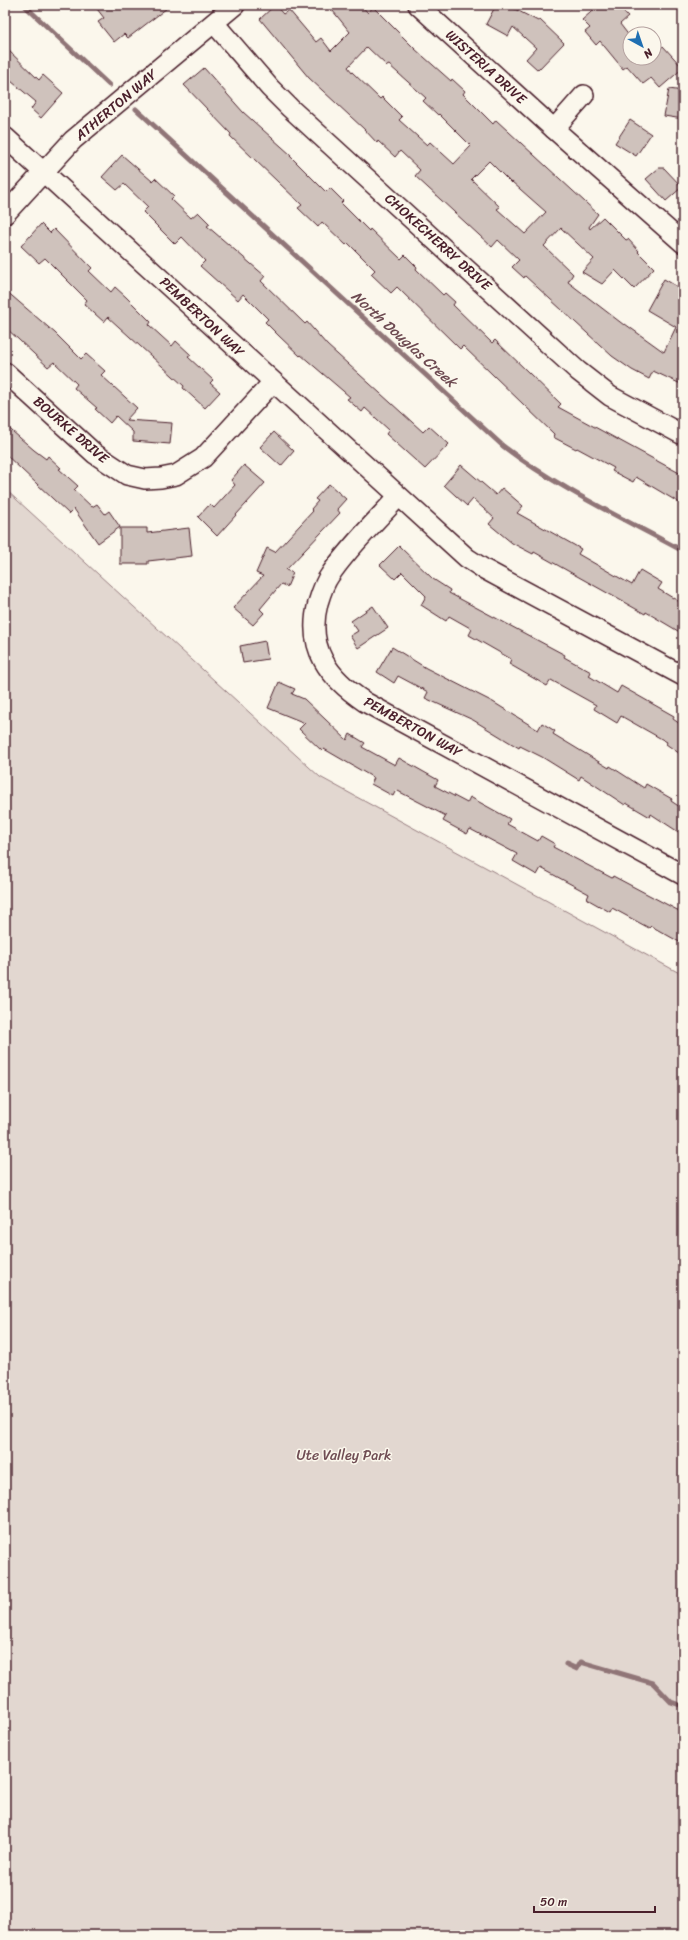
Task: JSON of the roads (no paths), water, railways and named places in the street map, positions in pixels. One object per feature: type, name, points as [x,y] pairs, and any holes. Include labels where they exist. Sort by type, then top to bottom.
[{"type":"street","name":"ATHERTON WAY","points":[[5,214],[73,140],[235,5]]},
{"type":"street","name":"WISTERIA DRIVE","points":[[422,6],[554,129],[683,243]]},
{"type":"street","name":"CHOKECHERRY DRIVE","points":[[214,23],[270,88],[296,114],[478,278],[578,372],[610,396],[683,435]]},
{"type":"street","points":[[554,129],[584,95]]},
{"type":"street","name":"PEMBERTON WAY","points":[[5,137],[398,497],[467,558],[484,569],[683,676]]},
{"type":"street","name":"BOURKE DRIVE","points":[[5,372],[95,454],[127,475],[154,484],[176,475],[203,458],[273,382]]},
{"type":"street","name":"PEMBERTON WAY","points":[[398,497],[329,575],[322,590],[308,633],[326,666],[336,679],[354,695],[683,875]]},
{"type":"waterway","name":"North Douglas Creek","points":[[24,5],[109,85]]},
{"type":"waterway","name":"North Douglas Creek","points":[[136,109],[503,446],[568,489],[683,551]]},
{"type":"waterway","points":[[566,1664],[577,1669],[581,1662],[653,1683],[671,1702],[683,1706]]},
{"type":"park label","name":"Ute Valley Park","points":[[344,1455]]}]
